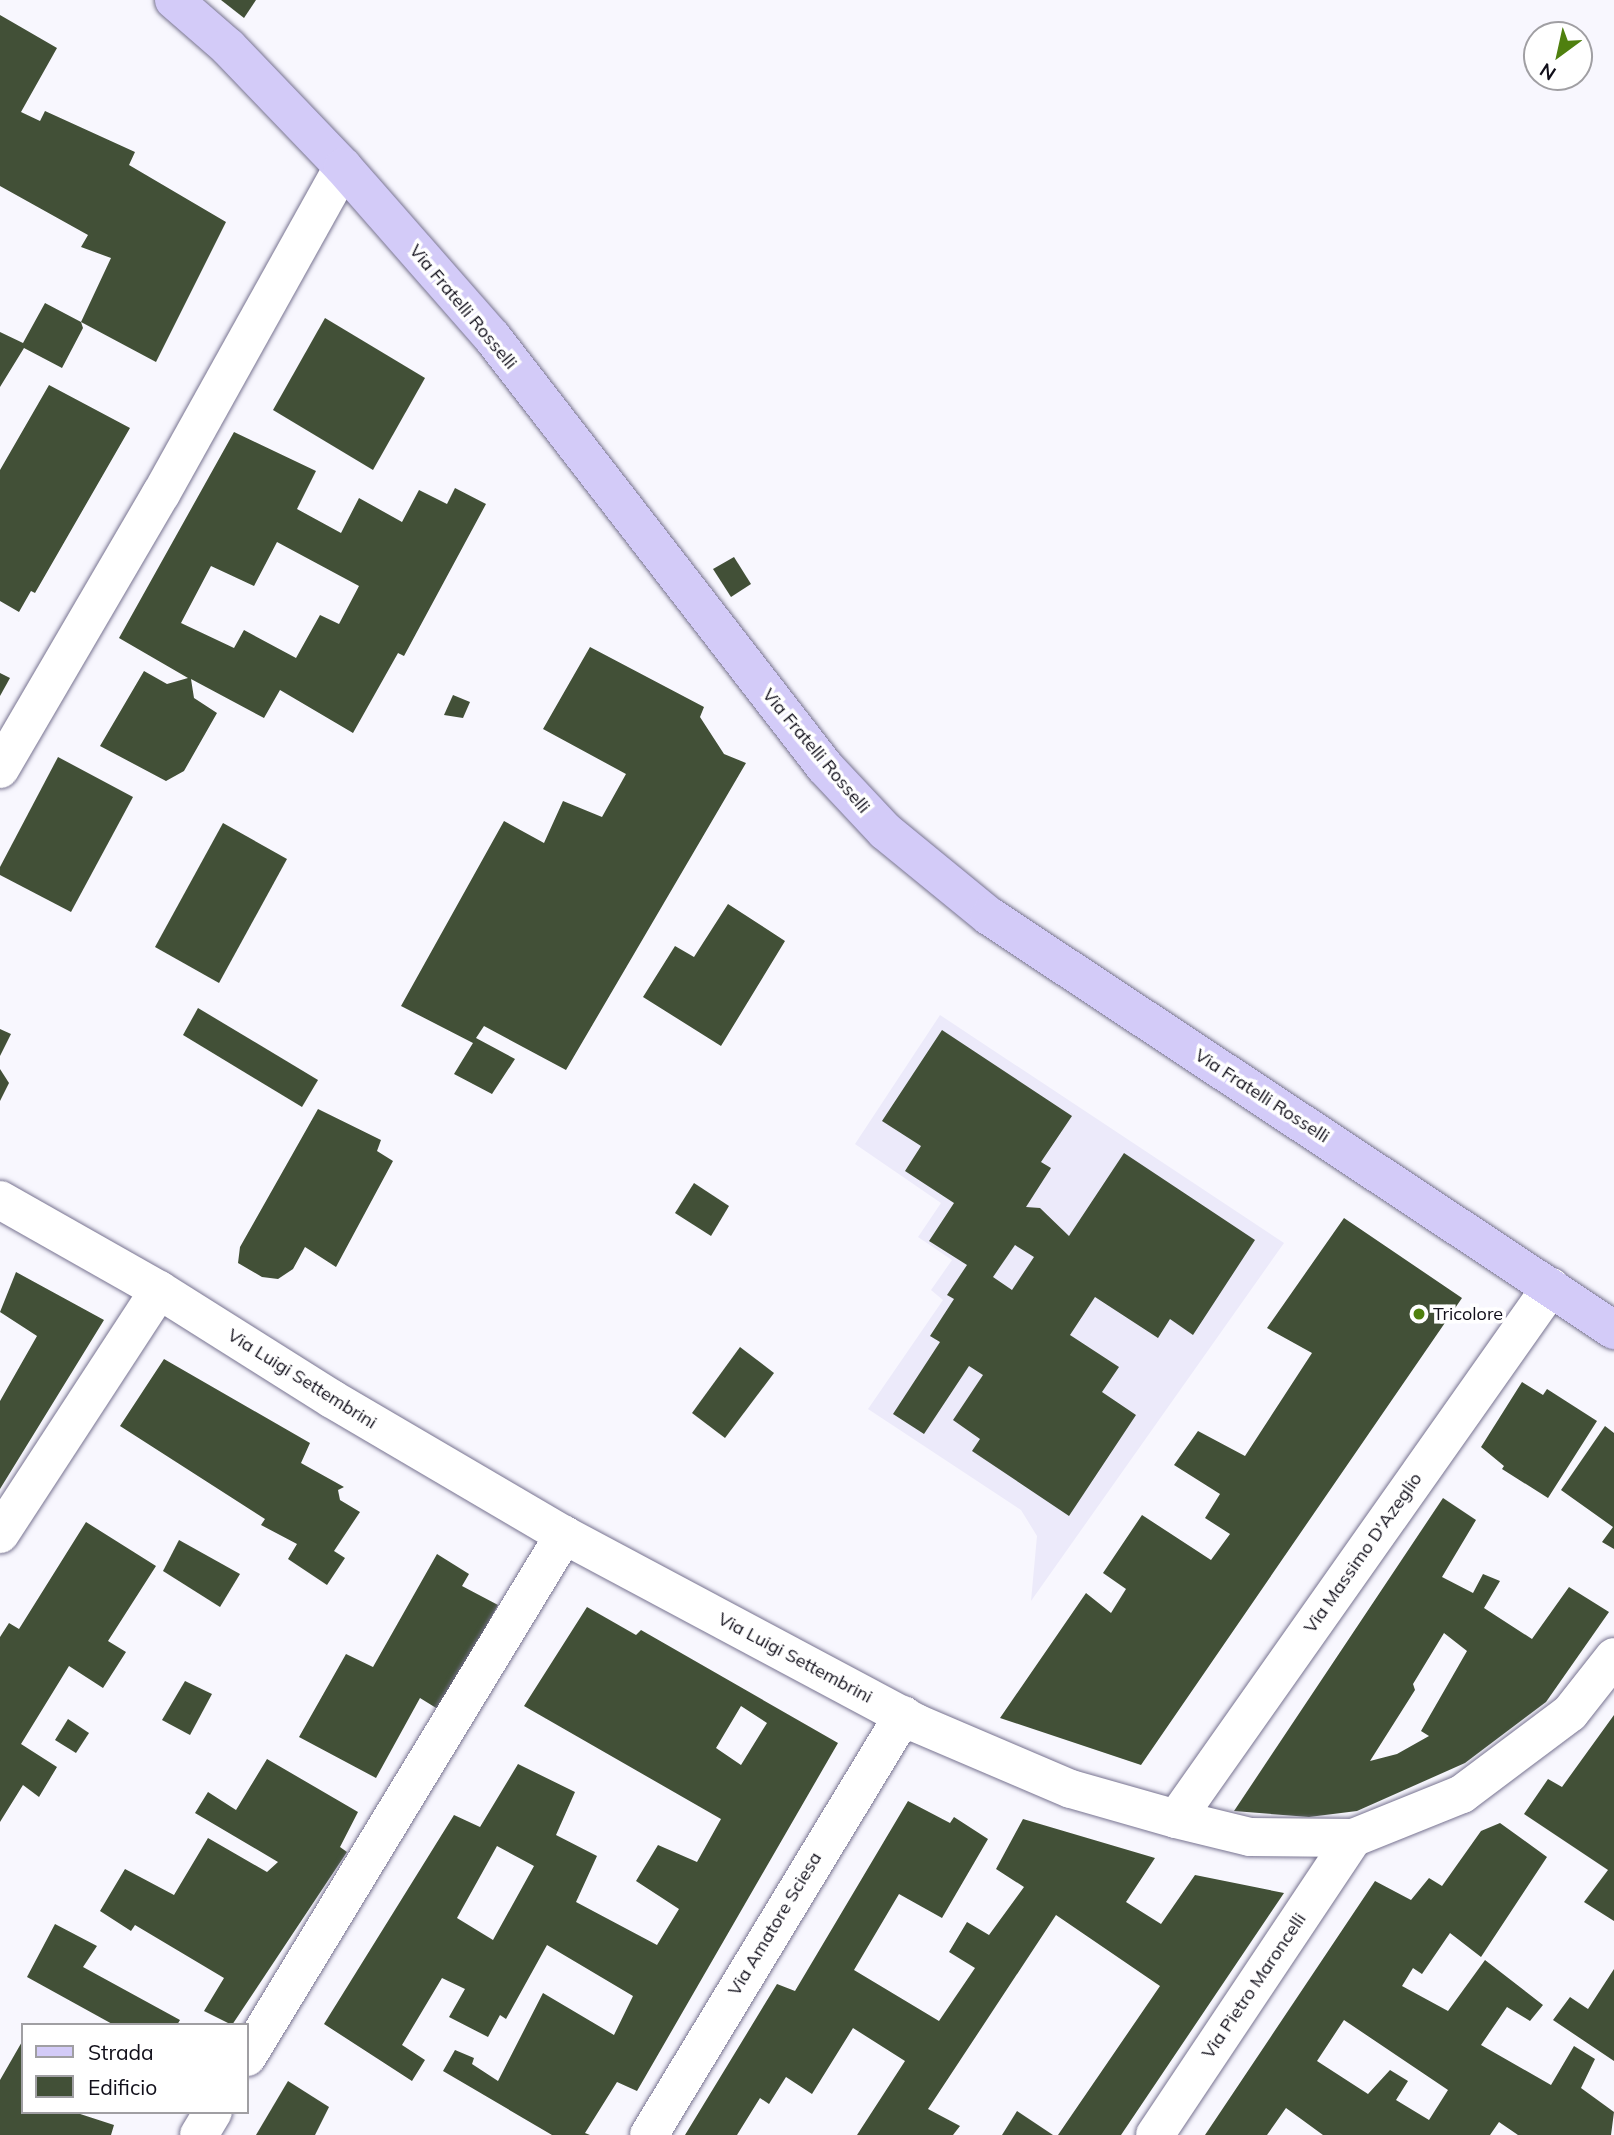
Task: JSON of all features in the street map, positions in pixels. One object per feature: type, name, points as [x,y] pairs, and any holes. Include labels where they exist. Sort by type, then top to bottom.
[{"type":"main road","name":"Via Fratelli Rosselli","points":[[174,0],[228,47],[342,167],[492,337],[825,767],[885,831],[989,916],[1614,1330]]},
{"type":"street","points":[[0,769],[161,494],[342,167]]},
{"type":"street","name":"Via Luigi Settembrini","points":[[0,1200],[159,1290],[332,1399],[564,1535],[903,1715],[1071,1789],[1176,1819],[1250,1837],[1353,1838],[1462,1794],[1570,1713],[1614,1657]]},
{"type":"street","name":"Via Massimo D'Azeglio","points":[[1176,1819],[1551,1287]]},
{"type":"street","points":[[0,1534],[159,1290]]},
{"type":"street","points":[[248,2055],[564,1535]]},
{"type":"street","name":"Via Amatore Sciesa","points":[[649,2135],[903,1715]]},
{"type":"street","name":"Via Pietro Maroncelli","points":[[1155,2135],[1353,1838]]},
{"type":"street","points":[[199,2135],[212,2114]]},
{"type":"shaded area","points":[[940,1015],[1284,1243],[1031,1601],[1037,1536],[1021,1510],[868,1409],[943,1300],[931,1290],[952,1260],[918,1237],[941,1203],[855,1144]]},
{"type":"building","points":[[221,0],[256,0],[244,18]]},
{"type":"building","points":[[0,15],[57,48],[21,112],[40,121],[45,111],[135,152],[129,165],[226,222],[156,362],[81,322],[111,258],[81,247],[88,235],[0,186]]},
{"type":"building","points":[[45,303],[81,322],[83,328],[62,368],[24,348],[0,387],[0,332],[23,343]]},
{"type":"building","points":[[325,318],[425,378],[373,470],[273,410]]},
{"type":"building","points":[[49,385],[130,428],[35,593],[31,591],[19,612],[0,601],[0,470]]},
{"type":"building","points":[[234,432],[316,471],[297,509],[341,533],[359,498],[402,522],[419,490],[447,504],[455,488],[486,504],[404,656],[398,653],[353,733],[280,690],[264,718],[191,679],[194,698],[217,713],[184,771],[166,781],[100,746],[144,671],[167,684],[188,678],[119,638]],"holes":[[[277,542],[359,586],[339,624],[320,615],[296,658],[244,630],[234,648],[181,623],[211,566],[254,586]]]},
{"type":"building","points":[[734,557],[751,584],[731,597],[713,569]]},
{"type":"building","points":[[590,647],[704,707],[700,717],[724,754],[746,763],[566,1070],[484,1026],[476,1038],[515,1059],[492,1094],[454,1074],[473,1043],[401,1006],[504,821],[544,843],[563,801],[602,817],[626,774],[543,729]]},
{"type":"building","points":[[0,673],[10,678],[0,696]]},
{"type":"building","points":[[453,695],[470,702],[463,718],[444,715]]},
{"type":"building","points":[[58,757],[133,797],[71,912],[0,875],[0,867]]},
{"type":"building","points":[[223,823],[287,859],[219,983],[155,947]]},
{"type":"building","points":[[728,904],[785,941],[721,1046],[643,997],[675,946],[694,957]]},
{"type":"building","points":[[198,1008],[318,1080],[302,1107],[183,1035]]},
{"type":"building","points":[[0,1029],[11,1034],[0,1056]]},
{"type":"building","points":[[942,1030],[1072,1116],[1041,1162],[1051,1168],[1026,1207],[1040,1208],[1069,1236],[1124,1153],[1255,1240],[1193,1335],[1170,1319],[1158,1338],[1095,1297],[1070,1335],[1119,1367],[1102,1392],[1136,1415],[1069,1516],[972,1451],[980,1439],[953,1420],[983,1375],[969,1366],[924,1434],[893,1414],[940,1342],[930,1336],[954,1299],[947,1295],[967,1265],[929,1241],[954,1203],[905,1171],[921,1146],[882,1121]],"holes":[[[1015,1245],[1034,1257],[1012,1290],[993,1277]]]},
{"type":"building","points":[[0,1069],[9,1083],[0,1101]]},
{"type":"building","points":[[318,1109],[381,1140],[377,1151],[393,1161],[336,1267],[305,1247],[293,1269],[278,1279],[262,1277],[238,1263],[240,1247]]},
{"type":"building","points":[[694,1183],[729,1206],[711,1236],[675,1213]]},
{"type":"building","points":[[1344,1218],[1462,1298],[1141,1765],[1000,1718],[1086,1593],[1111,1613],[1126,1589],[1103,1573],[1142,1515],[1211,1560],[1230,1534],[1205,1518],[1220,1494],[1174,1465],[1198,1431],[1245,1456],[1312,1353],[1267,1328]]},
{"type":"building","points":[[16,1272],[104,1320],[0,1489],[0,1401],[37,1336],[0,1312]]},
{"type":"building","points":[[740,1347],[774,1373],[725,1438],[692,1413]]},
{"type":"building","points":[[164,1359],[310,1443],[301,1463],[344,1487],[338,1490],[340,1500],[360,1512],[334,1551],[345,1558],[327,1585],[288,1559],[297,1544],[261,1525],[265,1519],[120,1426]]},
{"type":"building","points":[[1522,1382],[1543,1395],[1547,1389],[1597,1421],[1548,1498],[1502,1469],[1504,1466],[1481,1447]]},
{"type":"building","points":[[1605,1426],[1614,1433],[1614,1549],[1602,1542],[1613,1527],[1561,1490]]},
{"type":"building","points":[[1443,1498],[1476,1520],[1442,1577],[1473,1593],[1483,1574],[1500,1581],[1484,1608],[1532,1639],[1569,1587],[1609,1612],[1546,1702],[1465,1763],[1357,1811],[1309,1817],[1234,1811]],"holes":[[[1444,1633],[1467,1651],[1421,1731],[1429,1736],[1397,1754],[1370,1761],[1415,1690],[1413,1684]]]},
{"type":"building","points":[[86,1522],[156,1566],[108,1641],[126,1652],[103,1688],[69,1666],[21,1744],[57,1767],[39,1797],[23,1785],[0,1822],[0,1637],[9,1623],[19,1629]]},
{"type":"building","points":[[179,1540],[240,1574],[220,1607],[163,1571]]},
{"type":"building","points":[[437,1554],[469,1574],[462,1586],[498,1605],[441,1711],[420,1698],[376,1778],[299,1737],[346,1654],[373,1667]]},
{"type":"building","points":[[587,1607],[636,1635],[641,1630],[838,1743],[637,2091],[617,2082],[585,2133],[590,2135],[552,2135],[443,2071],[455,2050],[474,2058],[472,2064],[498,2081],[543,1993],[614,2035],[633,1996],[547,1945],[506,2019],[500,2015],[488,2037],[449,2017],[465,1989],[442,1978],[402,2045],[425,2060],[412,2081],[324,2024],[454,1815],[480,1827],[518,1764],[575,1792],[556,1835],[597,1856],[576,1902],[657,1945],[679,1909],[636,1881],[658,1845],[697,1862],[721,1819],[524,1706]],"holes":[[[741,1706],[767,1723],[741,1765],[716,1748]],[[497,1846],[534,1866],[493,1940],[457,1918]]]},
{"type":"building","points":[[185,1681],[212,1694],[190,1735],[162,1720]]},
{"type":"building","points":[[1614,1715],[1614,1921],[1584,1902],[1608,1870],[1524,1814],[1548,1779],[1562,1787]]},
{"type":"building","points":[[68,1719],[89,1733],[76,1753],[55,1740]]},
{"type":"building","points":[[267,1759],[358,1812],[340,1847],[347,1852],[233,2023],[228,2023],[204,2011],[224,1978],[135,1925],[131,1931],[100,1911],[125,1869],[174,1895],[208,1838],[267,1872],[278,1862],[195,1813],[208,1792],[236,1810]]},
{"type":"building","points":[[908,1801],[950,1823],[954,1817],[988,1839],[942,1918],[899,1894],[854,1970],[939,2021],[975,1968],[949,1952],[967,1922],[989,1935],[1024,1887],[996,1869],[1023,1819],[1155,1858],[1126,1902],[1161,1924],[1195,1875],[1284,1893],[1121,2135],[1058,2135],[1160,1986],[1056,1915],[928,2109],[960,2126],[953,2135],[857,2135],[905,2061],[853,2028],[812,2094],[786,2077],[769,2104],[760,2098],[737,2135],[685,2135],[777,1984],[795,1991]]},
{"type":"building","points":[[1500,1823],[1547,1857],[1481,1957],[1450,1933],[1422,1974],[1413,1968],[1402,1986],[1448,2011],[1485,1960],[1543,2005],[1530,2021],[1507,2007],[1481,2045],[1551,2085],[1574,2046],[1595,2059],[1581,2088],[1614,2112],[1611,2135],[1518,2135],[1499,2122],[1490,2135],[1323,2135],[1286,2108],[1267,2135],[1205,2135],[1375,1881],[1411,1900],[1429,1878],[1442,1886],[1481,1831]],"holes":[[[1344,2020],[1448,2090],[1429,2120],[1396,2100],[1408,2081],[1390,2070],[1368,2094],[1317,2061]]]},
{"type":"building","points":[[55,1924],[97,1946],[83,1967],[180,2020],[178,2023],[110,2023],[27,1977]]},
{"type":"building","points":[[1614,1969],[1614,2061],[1553,2020],[1570,1997],[1588,2009]]},
{"type":"building","points":[[21,2043],[21,2114],[80,2114],[114,2125],[111,2135],[0,2135],[0,2080]]},
{"type":"building","points":[[288,2081],[329,2107],[315,2135],[256,2135]]},
{"type":"building","points":[[1017,2111],[1053,2135],[1002,2135]]},
{"type":"place","name":"Tricolore","points":[[1419,1314]]}]
